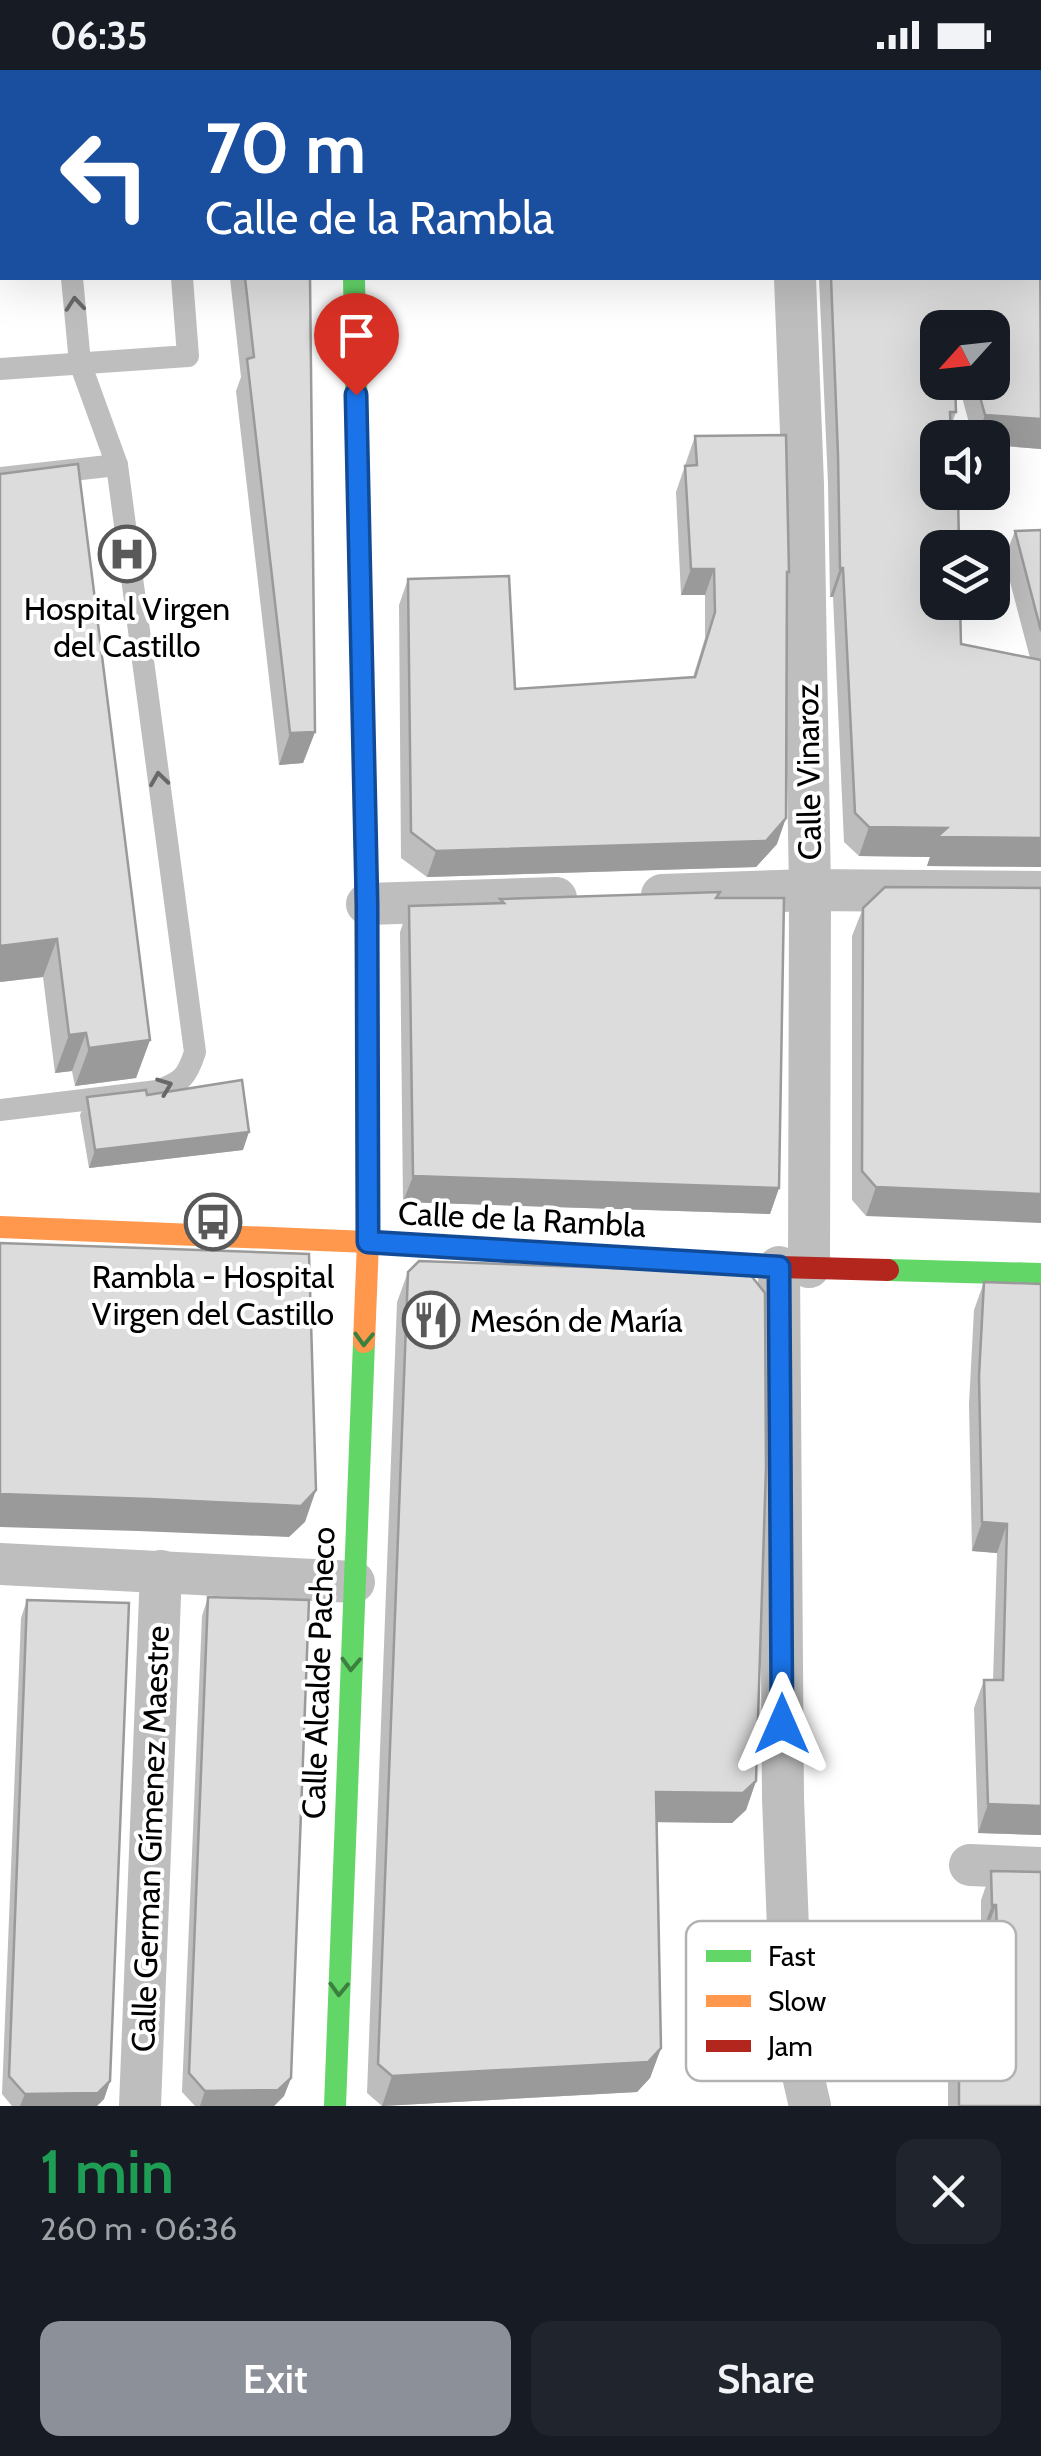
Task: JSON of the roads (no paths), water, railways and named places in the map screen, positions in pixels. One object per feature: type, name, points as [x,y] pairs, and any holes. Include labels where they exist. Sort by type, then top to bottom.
[{"type":"street","name":"Calle Alcalde Pacheco","points":[[335,2106],[368,1242],[367,904],[354,280]]},
{"type":"street","name":"Calle Vinaroz","points":[[788,1921],[783,1798],[794,1267],[810,890],[795,280]]},
{"type":"street","points":[[367,904],[810,890],[1041,892]]},
{"type":"street","name":"Calle de la Rambla","points":[[0,1227],[368,1242],[794,1267],[1041,1274]]},
{"type":"street","points":[[0,1564],[354,1582]]},
{"type":"street","name":"Calle German Gímenez Maestre","points":[[140,2106],[160,1571]]},
{"type":"street","points":[[970,1866],[1041,1868]]},
{"type":"street","name":"Calle Vinaroz","points":[[804,2081],[810,2106]]},
{"type":"lane","points":[[0,1110],[157,1091],[176,1084],[188,1073],[195,1052],[116,465],[80,363],[72,280]]},
{"type":"lane","points":[[0,370],[188,356],[182,280]]},
{"type":"lane","points":[[0,478],[116,465]]},
{"type":"place","name":"Hospital Virgen del Castillo","points":[[127,554]]},
{"type":"place","name":"Rambla - Hospital Virgen del Castillo","points":[[213,1222]]},
{"type":"place","name":"Mesón de María","points":[[431,1320]]}]
